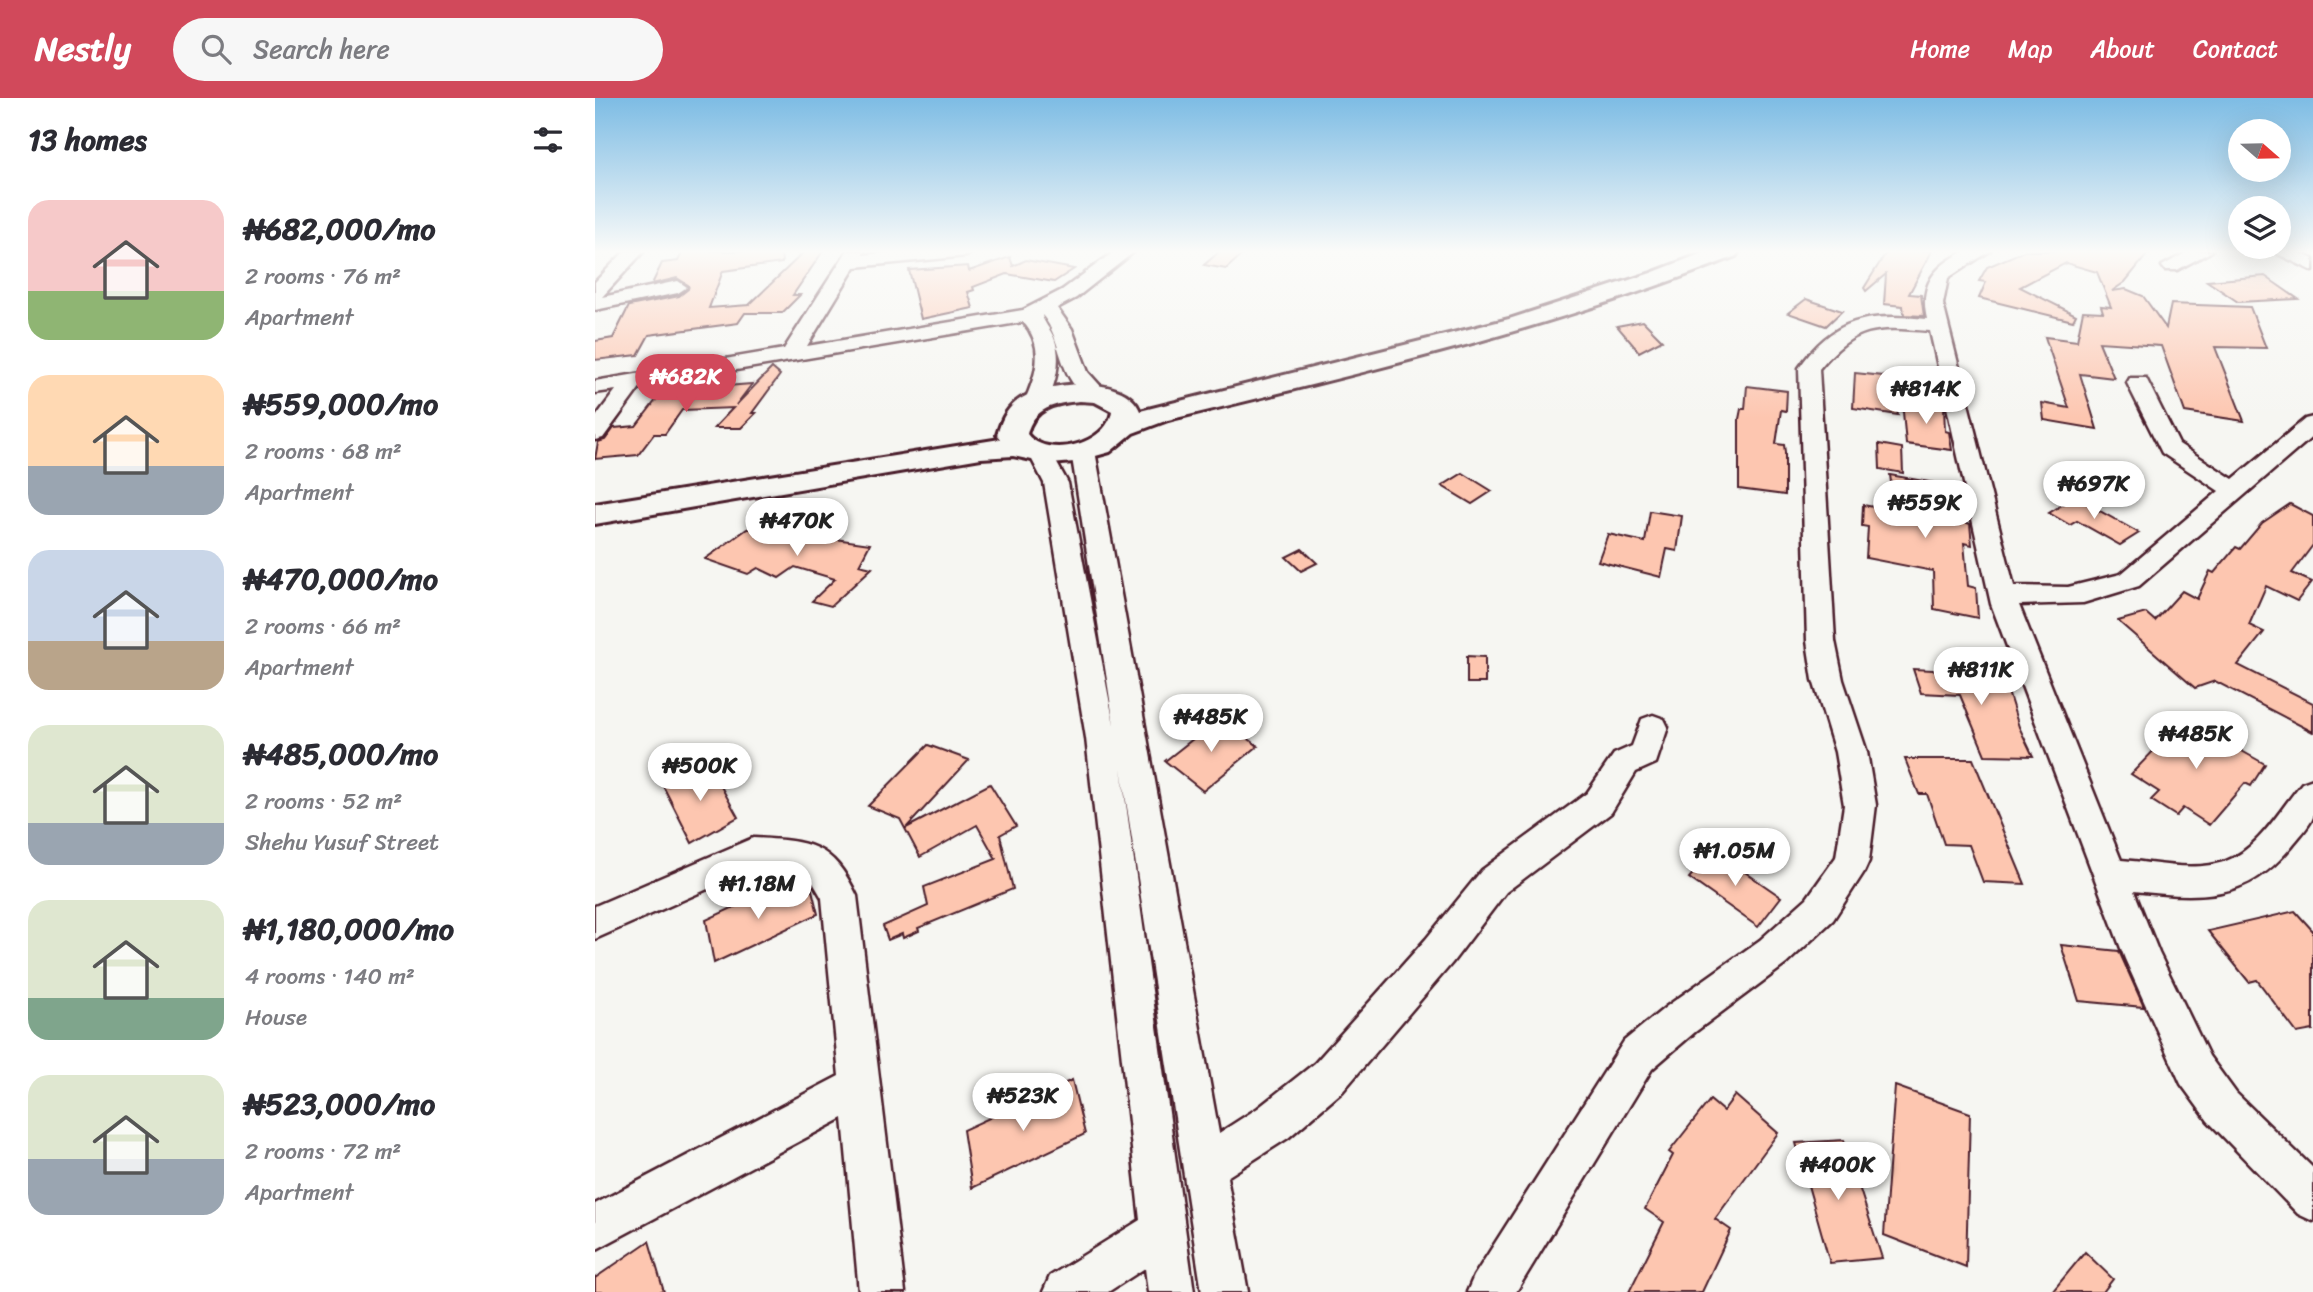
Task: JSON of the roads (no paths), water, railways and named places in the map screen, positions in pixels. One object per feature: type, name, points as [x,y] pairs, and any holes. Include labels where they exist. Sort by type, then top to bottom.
[{"type":"main road","points":[[595,495],[921,440],[983,427],[1064,394],[1143,395],[1195,387],[1350,351],[1513,307]]},
{"type":"main road","points":[[595,514],[969,451],[1031,451],[1064,455],[1083,451],[1109,440],[1123,427],[1158,414],[1449,343],[1567,307]]},
{"type":"main road","points":[[1103,394],[1126,409],[1127,418],[1123,427]]},
{"type":"main road","points":[[1028,409],[1012,428],[1016,442],[1031,451]]},
{"type":"street","points":[[791,355],[821,307]]},
{"type":"street","points":[[595,387],[1037,311],[1043,307]]},
{"type":"street","points":[[1935,307],[2003,594],[2143,959],[2195,1070],[2222,1107],[2313,1199]]},
{"type":"street","points":[[1037,311],[1063,325],[1077,376],[1103,394]]},
{"type":"street","points":[[1028,409],[1048,374],[1046,335],[1037,311]]},
{"type":"street","points":[[1490,1292],[1638,1055],[1792,935],[1820,909],[1852,861],[1860,805],[1851,752],[1828,680],[1821,641],[1809,368],[1821,352],[1850,327],[1868,321],[1938,326]]},
{"type":"street","points":[[595,433],[634,380]]},
{"type":"street","points":[[2138,383],[2170,448],[2197,469],[2235,491]]},
{"type":"street","points":[[2003,594],[2071,597],[2100,593],[2130,580],[2313,424]]},
{"type":"street","points":[[1031,451],[1056,483],[1101,738],[1171,1292]]},
{"type":"street","points":[[1083,451],[1224,1292]]},
{"type":"street","points":[[1202,1168],[1273,1123],[1329,1077],[1439,951],[1494,881],[1528,853],[1567,829],[1599,803],[1625,763],[1645,754],[1653,727]]},
{"type":"street","points":[[2110,874],[2194,880],[2235,873],[2269,848],[2313,792]]},
{"type":"street","points":[[595,923],[753,853],[797,855],[824,870],[839,896],[882,1292]]},
{"type":"street","points":[[595,1228],[860,1087]]},
{"type":"street","points":[[1066,1292],[1164,1230]]}]
